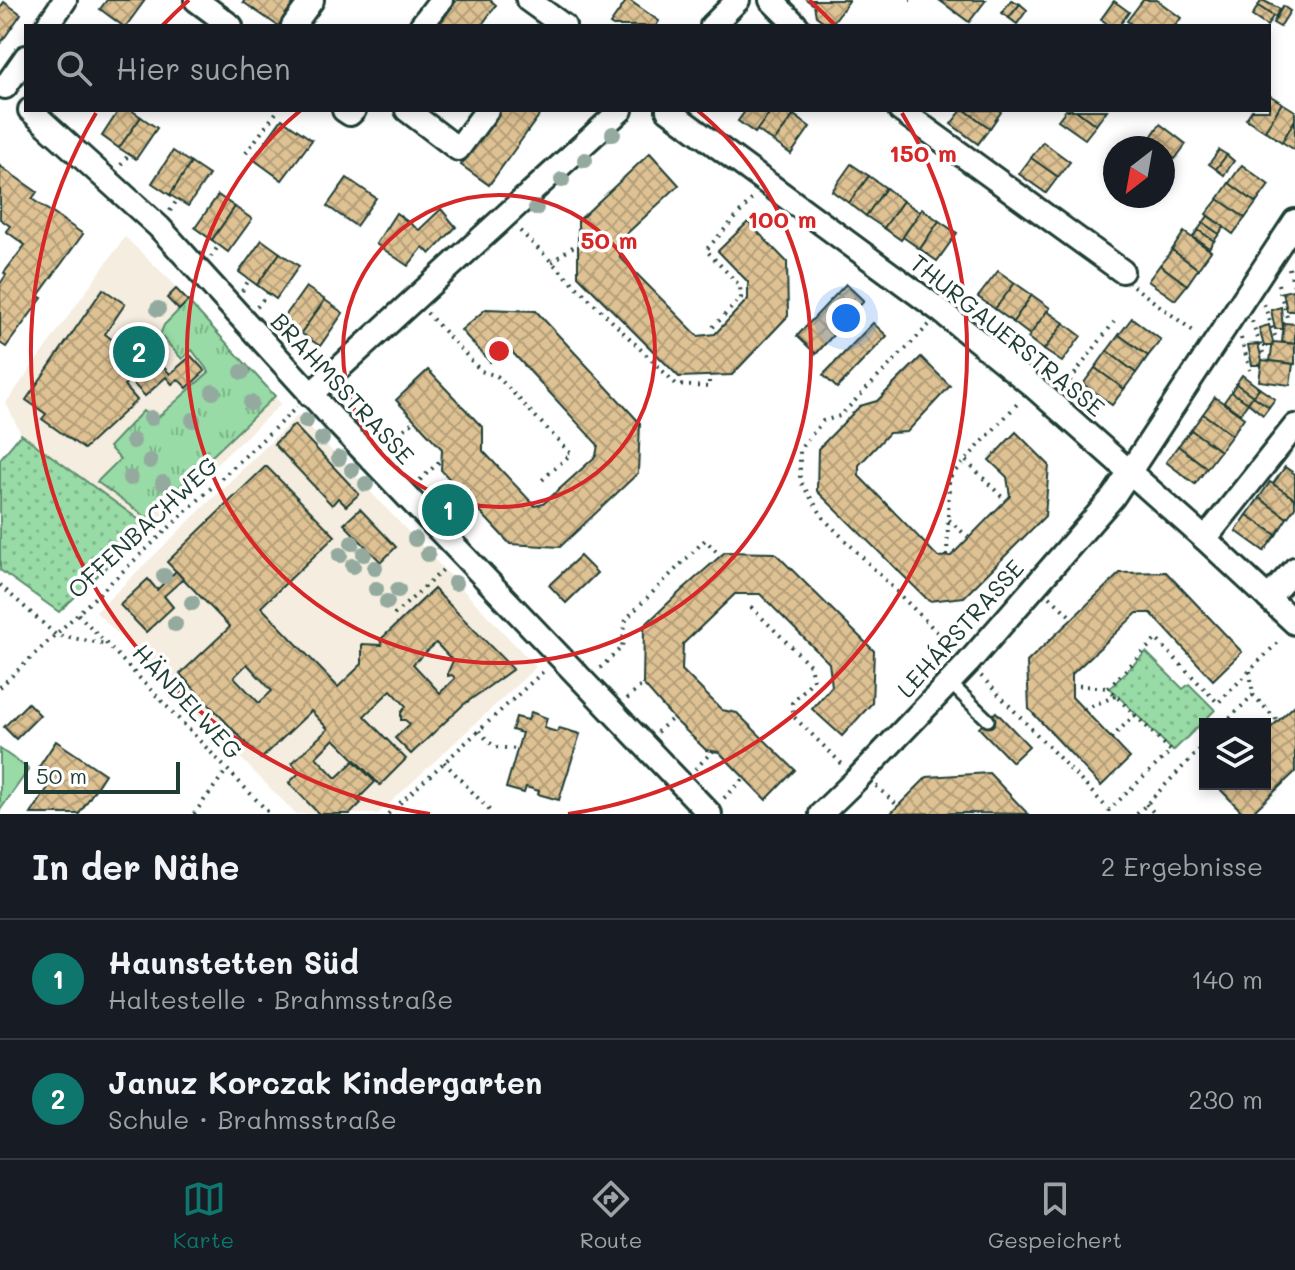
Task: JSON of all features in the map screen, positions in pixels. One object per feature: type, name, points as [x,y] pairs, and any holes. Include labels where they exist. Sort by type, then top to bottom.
[{"type":"street","points":[[48,24],[65,0]]},
{"type":"street","points":[[196,0],[228,24]]},
{"type":"street","points":[[294,24],[312,0]]},
{"type":"street","points":[[423,24],[441,0]]},
{"type":"street","points":[[528,0],[556,24]]},
{"type":"street","points":[[714,24],[738,0]]},
{"type":"street","points":[[771,0],[795,24]]},
{"type":"street","points":[[2,86],[24,59]]},
{"type":"street","name":"BRAHMSSTRASSE","points":[[2,86],[24,105]]},
{"type":"street","name":"BRAHMSSTRASSE","points":[[32,112],[147,215],[370,459],[709,813]]},
{"type":"street","points":[[410,112],[458,149],[486,112]]},
{"type":"street","points":[[310,395],[619,112]]},
{"type":"street","name":"THURGAUERSTRASSE","points":[[671,112],[942,312],[1034,387],[1268,598],[1290,628]]},
{"type":"street","points":[[903,112],[1122,271]]},
{"type":"street","name":"LEHÁRSTRASSE","points":[[821,814],[950,683],[1113,497],[1295,221]]},
{"type":"street","points":[[1205,539],[1295,426]]},
{"type":"street","points":[[1268,598],[1295,569]]},
{"type":"lane","points":[[950,683],[988,720]]},
{"type":"path","points":[[246,153],[277,112]]},
{"type":"path","points":[[713,327],[741,298],[740,286],[706,250],[767,183]]},
{"type":"path","points":[[505,216],[677,385],[709,387],[709,377]]},
{"type":"path","points":[[552,262],[578,243]]},
{"type":"path","points":[[1122,271],[1136,289],[1213,345]]},
{"type":"path","points":[[415,299],[481,371],[497,376],[571,454],[541,481]]},
{"type":"path","points":[[942,312],[840,416],[823,421],[800,449],[800,481],[825,520],[1111,812],[1171,751],[1108,688],[1071,685]]},
{"type":"path","points":[[1053,404],[1114,322]]},
{"type":"path","points":[[947,556],[949,478],[1034,387]]},
{"type":"path","name":"OFFENBACHWEG","points":[[0,687],[310,395]]},
{"type":"path","points":[[370,459],[415,420]]},
{"type":"path","points":[[404,494],[441,460]]},
{"type":"path","points":[[966,461],[1005,500]]},
{"type":"path","points":[[949,520],[968,537]]},
{"type":"path","points":[[583,683],[622,647],[626,619],[705,540],[721,556]]},
{"type":"path","points":[[394,615],[439,573]]},
{"type":"path","points":[[0,585],[56,635],[107,644]]},
{"type":"path","points":[[751,607],[810,665],[813,680],[792,703],[794,717],[898,806]]},
{"type":"path","name":"HÄNDELWEG","points":[[78,614],[270,814]]},
{"type":"path","points":[[1108,688],[1156,639],[1218,703],[1290,628]]},
{"type":"path","points":[[388,814],[559,657]]},
{"type":"path","points":[[1250,671],[1253,695],[1278,721]]},
{"type":"path","points":[[1230,718],[1253,695]]},
{"type":"path","points":[[1084,709],[1116,696]]},
{"type":"path","points":[[1111,738],[1135,715]]},
{"type":"path","points":[[479,730],[494,747],[517,749]]},
{"type":"path","points":[[1137,814],[1199,750]]},
{"type":"path","points":[[444,762],[493,814]]},
{"type":"path","points":[[194,814],[226,770]]},
{"type":"path","points":[[709,813],[745,778]]},
{"type":"path","points":[[1146,804],[1155,814]]},
{"type":"shaded area","points":[[125,237],[171,281],[281,404],[149,527],[21,434],[6,403]]},
{"type":"shaded area","points":[[298,415],[536,667],[378,814],[296,814],[96,612]]},
{"type":"green space","points":[[188,301],[275,396],[147,518],[97,482],[120,459],[109,447],[143,411],[154,421],[209,372],[192,350],[182,359],[160,335],[164,325]]},
{"type":"green space","points":[[21,434],[149,527],[59,612],[0,570],[0,459]]},
{"type":"green space","points":[[1146,652],[1183,689],[1189,684],[1215,710],[1207,718],[1199,718],[1199,726],[1173,751],[1110,688]]},
{"type":"green space","points":[[0,749],[29,769],[0,810]]},
{"type":"building","points":[[107,0],[145,0],[127,24],[120,24],[100,9]]},
{"type":"building","points":[[244,0],[297,0],[279,24]]},
{"type":"building","points":[[457,0],[490,0],[496,5],[482,24],[439,24]]},
{"type":"building","points":[[627,0],[659,21],[657,24],[610,24]]},
{"type":"building","points":[[807,0],[849,0],[832,24],[816,16],[814,5]]},
{"type":"building","points":[[939,0],[986,0],[969,22]]},
{"type":"building","points":[[1011,0],[1020,4],[1009,18],[1002,13]]},
{"type":"building","points":[[1143,0],[1157,0],[1181,18],[1176,24],[1131,24],[1127,21]]},
{"type":"building","points":[[1262,0],[1280,9],[1275,17],[1258,6]]},
{"type":"building","points":[[1114,1],[1129,12],[1120,24],[1107,24],[1101,19]]},
{"type":"building","points":[[4,2],[21,14],[0,44],[0,8]]},
{"type":"building","points":[[1020,4],[1027,10],[1017,24],[1009,18]]},
{"type":"building","points":[[1258,6],[1273,16],[1268,24],[1264,24],[1252,16]]},
{"type":"building","points":[[1283,6],[1290,11],[1280,27],[1273,23]]},
{"type":"building","points":[[1271,96],[1282,103],[1265,131],[1246,119],[1251,112],[1271,112]]},
{"type":"building","points":[[1282,103],[1295,111],[1295,120],[1282,142],[1265,131]]},
{"type":"building","points":[[118,112],[134,112],[141,117],[119,148],[102,136]]},
{"type":"building","points":[[499,112],[542,112],[489,185],[461,165]]},
{"type":"building","points":[[745,112],[771,112],[755,133],[738,121]]},
{"type":"building","points":[[770,112],[794,115],[774,142],[757,130]]},
{"type":"building","points":[[960,112],[968,112],[990,128],[978,144],[951,124]]},
{"type":"building","points":[[968,112],[1001,112],[990,128]]},
{"type":"building","points":[[1064,112],[1079,112],[1096,125],[1085,139],[1058,120]]},
{"type":"building","points":[[1079,112],[1106,112],[1096,125]]},
{"type":"building","points":[[794,115],[810,127],[791,154],[774,142]]},
{"type":"building","points":[[141,117],[157,128],[136,159],[119,148]]},
{"type":"building","points":[[282,119],[312,140],[282,180],[253,159]]},
{"type":"building","points":[[1295,120],[1295,150],[1282,142]]},
{"type":"building","points":[[1160,124],[1186,144],[1175,159],[1175,136],[1152,136]]},
{"type":"building","points":[[1043,142],[1070,162],[1058,177],[1031,158]]},
{"type":"building","points":[[1219,150],[1227,155],[1216,169],[1209,164]]},
{"type":"building","points":[[173,151],[191,163],[170,195],[152,183]]},
{"type":"building","points":[[650,153],[679,185],[620,240],[620,257],[698,336],[715,334],[748,299],[748,282],[718,251],[748,222],[787,262],[788,316],[732,375],[679,377],[578,276],[578,221]]},
{"type":"building","points":[[1227,155],[1234,161],[1224,175],[1216,169]]},
{"type":"building","points":[[1031,158],[1058,177],[1046,193],[1019,174]]},
{"type":"building","points":[[191,163],[209,175],[188,206],[170,195]]},
{"type":"building","points":[[851,164],[869,176],[849,203],[832,191]]},
{"type":"building","points":[[1242,165],[1269,185],[1256,203],[1229,183]]},
{"type":"building","points":[[0,166],[37,192],[32,199],[83,234],[6,347],[0,343],[0,284],[6,275],[4,273],[25,245],[6,231],[10,226],[0,219]]},
{"type":"building","points":[[869,176],[886,188],[866,216],[849,203]]},
{"type":"building","points":[[347,178],[376,198],[356,226],[327,206]]},
{"type":"building","points":[[1229,183],[1256,203],[1245,218],[1218,199]]},
{"type":"building","points":[[886,188],[903,201],[884,228],[866,216]]},
{"type":"building","points":[[218,195],[235,207],[212,240],[195,228]]},
{"type":"building","points":[[1218,199],[1245,218],[1233,234],[1206,214]]},
{"type":"building","points":[[903,201],[920,212],[901,240],[884,228]]},
{"type":"building","points":[[235,207],[252,219],[228,252],[212,240]]},
{"type":"building","points":[[441,209],[456,227],[430,254],[423,247],[408,266],[376,244],[396,213],[419,230]]},
{"type":"building","points":[[922,209],[939,221],[920,249],[903,237]]},
{"type":"building","points":[[1208,216],[1224,227],[1219,234],[1203,223]]},
{"type":"building","points":[[939,221],[957,233],[937,261],[920,249]]},
{"type":"building","points":[[1203,223],[1219,234],[1214,241],[1198,230]]},
{"type":"building","points":[[1198,230],[1214,241],[1209,248],[1193,237]]},
{"type":"building","points":[[1184,232],[1211,251],[1198,269],[1172,250]]},
{"type":"building","points":[[262,240],[280,253],[257,285],[239,272]]},
{"type":"building","points":[[1172,250],[1198,269],[1187,285],[1160,265]]},
{"type":"building","points":[[280,253],[299,266],[276,299],[257,285]]},
{"type":"building","points":[[1160,265],[1187,285],[1175,300],[1148,281]]},
{"type":"building","points":[[998,271],[1015,283],[995,309],[978,297]]},
{"type":"building","points":[[1015,283],[1032,295],[1013,322],[995,309]]},
{"type":"building","points":[[846,284],[864,301],[816,354],[797,336]]},
{"type":"building","points":[[306,287],[325,300],[301,333],[283,319]]},
{"type":"building","points":[[103,289],[125,304],[105,334],[114,341],[128,329],[170,374],[191,356],[205,371],[187,388],[178,379],[172,384],[166,377],[145,396],[130,380],[124,385],[137,400],[84,449],[42,419],[46,414],[26,400]]},
{"type":"building","points":[[176,289],[188,301],[179,310],[167,298]]},
{"type":"building","points":[[1293,290],[1295,311],[1287,311],[1283,292]]},
{"type":"building","points":[[1032,295],[1050,308],[1030,335],[1013,322]]},
{"type":"building","points":[[325,300],[343,313],[320,346],[301,333]]},
{"type":"building","points":[[1281,307],[1283,329],[1275,329],[1271,310]]},
{"type":"building","points":[[486,309],[536,311],[640,423],[638,473],[560,547],[510,544],[441,470],[442,449],[396,400],[428,370],[483,428],[483,451],[535,506],[543,504],[596,456],[598,445],[512,352],[504,350],[490,362],[461,330]]},
{"type":"building","points":[[1047,311],[1064,323],[1044,350],[1028,338]]},
{"type":"building","points":[[1132,318],[1161,340],[1148,356],[1119,335]]},
{"type":"building","points":[[873,323],[887,336],[837,388],[823,375]]},
{"type":"building","points":[[1064,323],[1081,336],[1062,362],[1044,350]]},
{"type":"building","points":[[1284,323],[1295,324],[1295,344],[1282,342]]},
{"type":"building","points":[[1269,325],[1273,342],[1272,346],[1264,346],[1259,328]]},
{"type":"building","points":[[1119,335],[1148,356],[1136,373],[1107,351]]},
{"type":"building","points":[[1273,342],[1295,344],[1295,364],[1270,361]]},
{"type":"building","points":[[1258,344],[1261,365],[1252,365],[1248,345]]},
{"type":"building","points":[[1107,351],[1136,373],[1124,389],[1095,368]]},
{"type":"building","points":[[921,357],[950,386],[907,432],[889,433],[859,465],[859,476],[938,557],[951,556],[1010,496],[1007,477],[989,460],[1016,432],[1049,465],[1045,516],[964,597],[929,601],[817,491],[818,449],[860,406],[877,401]]},
{"type":"building","points":[[1262,360],[1293,364],[1290,385],[1259,381]]},
{"type":"building","points":[[1095,368],[1124,389],[1112,405],[1083,384]]},
{"type":"building","points":[[1242,375],[1259,388],[1253,396],[1236,384]]},
{"type":"building","points":[[1236,384],[1253,396],[1248,403],[1231,392]]},
{"type":"building","points":[[1259,388],[1275,399],[1269,407],[1253,396]]},
{"type":"building","points":[[1231,392],[1248,403],[1240,414],[1224,402]]},
{"type":"building","points":[[1253,396],[1269,407],[1263,415],[1248,403]]},
{"type":"building","points":[[1215,397],[1244,418],[1232,435],[1203,414]]},
{"type":"building","points":[[1203,414],[1232,435],[1220,451],[1191,430]]},
{"type":"building","points":[[294,425],[359,494],[346,506],[338,498],[332,505],[274,444]]},
{"type":"building","points":[[1191,430],[1220,451],[1207,468],[1178,446]]},
{"type":"building","points":[[1178,446],[1207,468],[1195,484],[1166,462]]},
{"type":"building","points":[[266,466],[335,536],[261,607],[338,687],[362,664],[362,644],[382,645],[380,640],[434,589],[513,669],[463,705],[411,754],[395,738],[410,724],[401,720],[406,706],[391,690],[364,716],[406,759],[380,785],[334,739],[316,757],[336,778],[354,761],[375,782],[357,800],[361,803],[350,814],[319,814],[289,783],[300,772],[292,763],[328,729],[311,711],[261,759],[180,674],[230,627],[167,562]],"holes":[[[436,643],[453,661],[448,676],[455,678],[440,693],[413,664]],[[247,664],[272,691],[259,703],[234,677]]]},
{"type":"building","points":[[1285,467],[1295,474],[1295,499],[1273,484]]},
{"type":"building","points":[[1270,482],[1295,499],[1295,507],[1287,518],[1259,498]]},
{"type":"building","points":[[1259,498],[1287,518],[1276,535],[1247,515]]},
{"type":"building","points":[[360,509],[396,547],[381,562],[344,524]]},
{"type":"building","points":[[1247,515],[1276,535],[1264,551],[1236,531]]},
{"type":"building","points":[[725,552],[775,553],[874,651],[872,703],[842,736],[812,709],[832,686],[829,663],[760,594],[735,594],[683,644],[682,670],[722,710],[737,713],[795,770],[766,800],[719,752],[706,750],[643,684],[644,626]]},
{"type":"building","points":[[580,556],[597,573],[566,603],[549,585]]},
{"type":"building","points":[[176,571],[183,579],[164,596],[173,607],[146,632],[120,605],[148,579],[157,590]]},
{"type":"building","points":[[1166,572],[1242,652],[1213,680],[1151,613],[1137,613],[1072,674],[1072,697],[1130,758],[1101,786],[1029,709],[1027,662],[1120,573]]},
{"type":"building","points":[[28,703],[40,715],[16,739],[4,727]]},
{"type":"building","points":[[1295,705],[1295,772],[1251,814],[1244,814],[1221,790],[1271,790],[1271,727]]},
{"type":"building","points":[[531,712],[547,718],[544,728],[557,732],[559,728],[580,734],[559,800],[526,787],[524,793],[506,788],[522,733],[512,730],[516,717],[528,720]]},
{"type":"building","points":[[996,712],[1029,746],[1012,762],[979,728]]},
{"type":"building","points":[[56,741],[105,774],[79,814],[31,814],[53,780],[37,770]]},
{"type":"building","points":[[989,773],[1028,814],[890,814],[927,777]]},
{"type":"place","name":"Januz Korczak Kindergarten","points":[[139,352]]},
{"type":"place","name":"Haunstetten Süd","points":[[448,510]]}]
